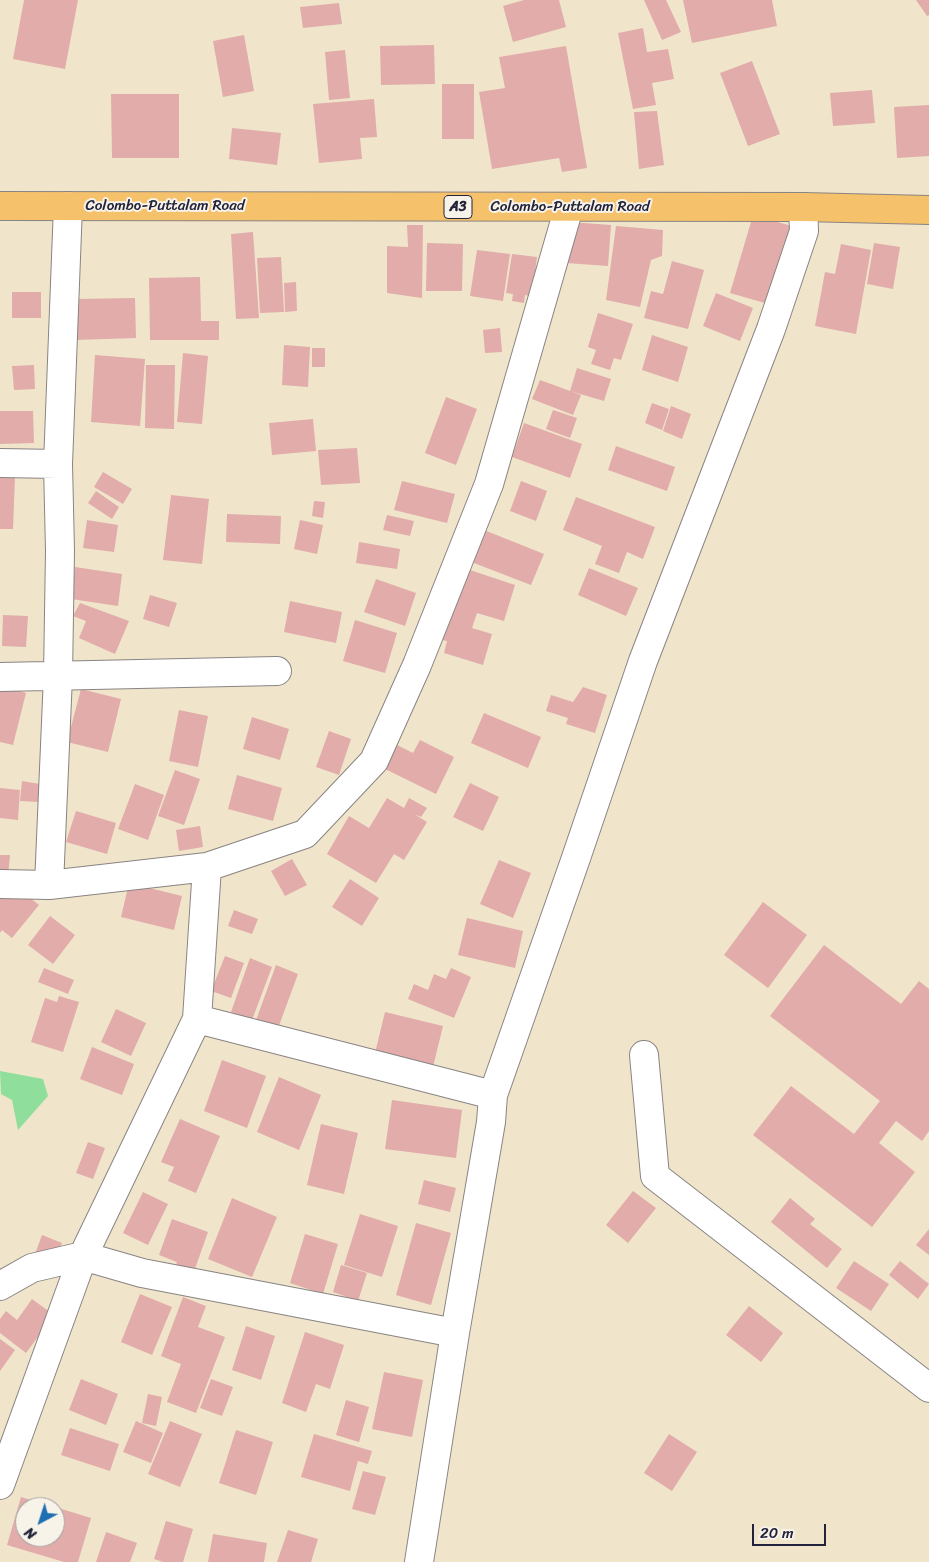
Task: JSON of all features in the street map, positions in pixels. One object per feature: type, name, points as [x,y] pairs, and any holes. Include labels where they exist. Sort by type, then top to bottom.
[{"type":"highway","name":"Colombo-Puttalam Road","points":[[0,206],[929,210]]},
{"type":"street","points":[[49,885],[58,676],[60,551],[58,464],[68,206]]},
{"type":"street","points":[[0,884],[49,885],[207,868],[305,834],[374,761],[417,665],[489,484],[569,207]]},
{"type":"street","points":[[419,1562],[491,1122],[493,1095],[643,661],[771,329],[804,231],[803,208]]},
{"type":"street","points":[[0,462],[58,464]]},
{"type":"street","points":[[0,677],[278,671]]},
{"type":"street","points":[[0,1485],[83,1256],[198,1019],[207,868]]},
{"type":"street","points":[[198,1019],[493,1095]]},
{"type":"street","points":[[644,1055],[655,1176],[929,1388]]},
{"type":"street","points":[[0,1286],[32,1268],[83,1256],[142,1273],[455,1334]]},
{"type":"green space","points":[[0,1071],[43,1079],[48,1096],[18,1130],[12,1100],[1,1094]]},
{"type":"building","points":[[24,0],[78,0],[65,69],[13,59]]},
{"type":"building","points":[[524,0],[559,0],[566,27],[513,42],[503,6]]},
{"type":"building","points":[[644,0],[666,0],[681,32],[662,40]]},
{"type":"building","points":[[683,0],[772,0],[777,26],[692,43]]},
{"type":"building","points":[[916,0],[929,0],[929,15],[927,16]]},
{"type":"building","points":[[339,3],[342,24],[303,28],[300,7]]},
{"type":"building","points":[[643,28],[647,52],[668,49],[674,79],[652,83],[656,105],[633,109],[618,33]]},
{"type":"building","points":[[244,35],[254,91],[223,97],[213,41]]},
{"type":"building","points":[[434,45],[435,84],[381,85],[380,46]]},
{"type":"building","points":[[566,46],[587,168],[562,172],[559,158],[492,169],[479,92],[505,88],[499,57]]},
{"type":"building","points":[[345,50],[350,98],[329,100],[325,52]]},
{"type":"building","points":[[752,61],[780,134],[748,146],[720,73]]},
{"type":"building","points":[[442,84],[474,84],[474,139],[442,139]]},
{"type":"building","points":[[872,90],[875,123],[833,126],[830,93]]},
{"type":"building","points":[[111,94],[179,94],[179,158],[112,158]]},
{"type":"building","points":[[374,99],[377,137],[360,138],[362,159],[319,163],[313,104]]},
{"type":"building","points":[[929,105],[929,156],[897,158],[894,107]]},
{"type":"building","points":[[657,111],[664,165],[639,169],[634,112]]},
{"type":"building","points":[[232,128],[281,133],[277,165],[229,159]]},
{"type":"building","points":[[753,215],[795,227],[772,305],[730,293]]},
{"type":"building","points":[[569,222],[611,225],[608,266],[566,263]]},
{"type":"building","points":[[407,225],[423,225],[422,298],[387,293],[387,246],[408,247]]},
{"type":"building","points":[[616,226],[663,230],[662,256],[651,260],[640,307],[606,300]]},
{"type":"building","points":[[253,232],[259,318],[236,319],[231,234]]},
{"type":"building","points":[[427,243],[463,244],[462,291],[426,291]]},
{"type":"building","points":[[874,243],[900,247],[893,289],[867,284]]},
{"type":"building","points":[[841,244],[871,250],[856,334],[815,326],[825,272],[835,274]]},
{"type":"building","points":[[477,250],[510,254],[503,301],[470,296]]},
{"type":"building","points":[[512,254],[537,257],[532,296],[525,295],[524,303],[512,301],[513,294],[506,293]]},
{"type":"building","points":[[281,257],[284,312],[260,313],[257,258]]},
{"type":"building","points":[[672,261],[704,270],[688,329],[644,318],[651,291],[663,294]]},
{"type":"building","points":[[200,277],[201,321],[219,321],[219,340],[150,340],[149,278]]},
{"type":"building","points":[[296,282],[297,311],[285,312],[284,283]]},
{"type":"building","points":[[12,292],[41,292],[41,318],[12,318]]},
{"type":"building","points":[[716,293],[753,308],[740,341],[703,326]]},
{"type":"building","points":[[135,298],[136,338],[75,340],[74,299]]},
{"type":"building","points":[[598,313],[633,324],[621,360],[614,358],[610,370],[591,364],[596,350],[588,347]]},
{"type":"building","points":[[500,328],[502,352],[485,353],[483,330]]},
{"type":"building","points":[[652,335],[688,347],[678,382],[642,370]]},
{"type":"building","points":[[284,345],[310,347],[308,387],[282,385]]},
{"type":"building","points":[[312,348],[325,348],[325,367],[312,367]]},
{"type":"building","points":[[183,353],[208,356],[202,424],[177,422]]},
{"type":"building","points":[[95,355],[145,359],[140,426],[91,422]]},
{"type":"building","points":[[34,365],[35,389],[14,390],[12,366]]},
{"type":"building","points":[[146,365],[175,365],[174,429],[145,428]]},
{"type":"building","points":[[577,368],[611,379],[604,401],[570,391]]},
{"type":"building","points":[[540,380],[581,395],[573,415],[532,399]]},
{"type":"building","points":[[446,397],[477,409],[456,465],[425,453]]},
{"type":"building","points":[[652,403],[669,409],[662,430],[645,423]]},
{"type":"building","points":[[671,406],[691,414],[682,439],[663,431]]},
{"type":"building","points":[[553,410],[577,418],[570,438],[546,429]]},
{"type":"building","points":[[0,411],[33,411],[34,443],[0,444]]},
{"type":"building","points":[[313,419],[316,451],[272,455],[269,423]]},
{"type":"building","points":[[524,423],[582,444],[570,478],[512,457]]},
{"type":"building","points":[[616,446],[675,467],[667,491],[608,470]]},
{"type":"building","points":[[357,448],[360,483],[321,485],[318,450]]},
{"type":"building","points":[[103,472],[132,489],[123,504],[94,487]]},
{"type":"building","points":[[0,476],[15,477],[13,529],[0,529]]},
{"type":"building","points":[[402,481],[455,494],[447,523],[394,510]]},
{"type":"building","points":[[521,481],[547,491],[536,521],[510,511]]},
{"type":"building","points":[[96,491],[119,507],[112,519],[88,503]]},
{"type":"building","points":[[171,495],[209,499],[202,564],[163,560]]},
{"type":"building","points":[[576,497],[655,527],[643,559],[627,552],[619,573],[595,564],[602,546],[563,530]]},
{"type":"building","points":[[314,501],[325,502],[323,518],[312,516]]},
{"type":"building","points":[[227,514],[281,516],[280,544],[226,542]]},
{"type":"building","points":[[387,515],[414,521],[410,536],[383,530]]},
{"type":"building","points":[[87,520],[118,525],[114,552],[83,548]]},
{"type":"building","points":[[300,520],[323,525],[317,554],[294,549]]},
{"type":"building","points":[[479,528],[544,554],[531,585],[466,560]]},
{"type":"building","points":[[359,542],[400,549],[397,569],[356,563]]},
{"type":"building","points":[[75,567],[122,574],[118,606],[71,599]]},
{"type":"building","points":[[464,568],[515,585],[504,621],[477,613],[472,628],[492,634],[483,665],[444,653],[447,641],[442,640]]},
{"type":"building","points":[[589,568],[638,588],[626,616],[578,595]]},
{"type":"building","points":[[376,579],[416,593],[405,626],[364,612]]},
{"type":"building","points":[[150,595],[177,603],[169,627],[143,619]]},
{"type":"building","points":[[290,601],[342,612],[336,643],[284,632]]},
{"type":"building","points":[[80,603],[129,621],[115,654],[79,638],[86,621],[73,616]]},
{"type":"building","points":[[3,615],[28,616],[26,647],[2,646]]},
{"type":"building","points":[[355,620],[397,633],[385,673],[343,661]]},
{"type":"building","points":[[0,686],[26,693],[13,745],[0,742]]},
{"type":"building","points":[[583,687],[607,695],[595,733],[566,724],[568,718],[546,711],[551,695],[573,702]]},
{"type":"building","points":[[81,689],[121,699],[108,752],[67,742]]},
{"type":"building","points":[[179,710],[208,716],[198,767],[169,761]]},
{"type":"building","points":[[484,713],[541,737],[528,768],[471,743]]},
{"type":"building","points":[[252,717],[289,729],[280,760],[243,749]]},
{"type":"building","points":[[329,731],[351,739],[339,775],[316,767]]},
{"type":"building","points":[[420,740],[454,757],[436,794],[381,767],[393,743],[413,753]]},
{"type":"building","points":[[175,770],[200,779],[184,825],[158,816]]},
{"type":"building","points":[[237,775],[282,788],[273,821],[228,809]]},
{"type":"building","points":[[22,781],[40,784],[38,802],[20,801]]},
{"type":"building","points":[[470,783],[499,797],[483,831],[453,817]]},
{"type":"building","points":[[135,784],[164,795],[148,840],[118,829]]},
{"type":"building","points":[[0,788],[20,790],[18,820],[0,818]]},
{"type":"building","points":[[387,798],[404,808],[409,798],[427,808],[421,817],[414,814],[427,822],[404,860],[394,854],[376,883],[327,854],[349,816],[369,828]]},
{"type":"building","points":[[76,811],[116,823],[107,854],[66,842]]},
{"type":"building","points":[[200,826],[203,847],[179,851],[176,830]]},
{"type":"building","points":[[0,855],[10,855],[8,876],[0,876]]},
{"type":"building","points":[[292,859],[307,885],[285,896],[271,871]]},
{"type":"building","points":[[499,860],[531,873],[513,918],[480,904]]},
{"type":"building","points":[[350,879],[379,898],[362,926],[332,907]]},
{"type":"building","points":[[129,883],[182,896],[174,930],[121,917]]},
{"type":"building","points":[[2,887],[18,899],[23,892],[39,905],[12,938],[2,930],[0,933],[0,890]]},
{"type":"building","points":[[763,902],[807,935],[768,988],[724,955]]},
{"type":"building","points":[[234,910],[258,919],[252,934],[228,926]]},
{"type":"building","points":[[50,916],[75,935],[53,964],[28,945]]},
{"type":"building","points":[[467,918],[523,931],[515,968],[458,955]]},
{"type":"building","points":[[824,945],[901,1004],[919,981],[929,989],[929,1131],[922,1141],[896,1121],[879,1143],[915,1172],[872,1227],[753,1135],[791,1086],[854,1134],[880,1101],[770,1016]]},
{"type":"building","points":[[225,956],[244,963],[231,998],[211,991]]},
{"type":"building","points":[[250,958],[272,967],[252,1020],[231,1012]]},
{"type":"building","points":[[276,965],[298,974],[277,1031],[255,1023]]},
{"type":"building","points":[[44,968],[74,980],[68,994],[38,982]]},
{"type":"building","points":[[451,968],[471,977],[454,1018],[408,999],[414,984],[428,990],[434,974],[446,979]]},
{"type":"building","points":[[59,996],[79,1002],[63,1052],[31,1042],[45,998],[57,1002]]},
{"type":"building","points":[[116,1009],[146,1023],[131,1056],[101,1042]]},
{"type":"building","points":[[385,1012],[443,1026],[433,1067],[375,1053]]},
{"type":"building","points":[[92,1047],[134,1064],[122,1095],[80,1079]]},
{"type":"building","points":[[222,1060],[266,1076],[247,1128],[204,1111]]},
{"type":"building","points":[[279,1077],[321,1095],[299,1150],[257,1132]]},
{"type":"building","points":[[392,1100],[462,1110],[456,1158],[385,1149]]},
{"type":"building","points":[[180,1119],[220,1136],[196,1193],[168,1181],[174,1167],[161,1162]]},
{"type":"building","points":[[321,1124],[358,1133],[344,1194],[307,1185]]},
{"type":"building","points":[[88,1142],[105,1148],[93,1179],[76,1173]]},
{"type":"building","points":[[424,1180],[456,1188],[450,1212],[418,1204]]},
{"type":"building","points":[[633,1191],[656,1208],[628,1243],[606,1225]]},
{"type":"building","points":[[143,1192],[168,1204],[148,1245],[123,1233]]},
{"type":"building","points":[[232,1198],[277,1217],[252,1277],[208,1259]]},
{"type":"building","points":[[790,1198],[815,1219],[810,1224],[842,1249],[827,1268],[771,1222]]},
{"type":"building","points":[[360,1214],[398,1226],[382,1277],[344,1265]]},
{"type":"building","points":[[172,1219],[208,1232],[191,1280],[173,1273],[177,1262],[159,1255]]},
{"type":"building","points":[[416,1223],[451,1233],[431,1305],[396,1295]]},
{"type":"building","points":[[929,1229],[929,1255],[916,1245]]},
{"type":"building","points":[[305,1234],[338,1244],[323,1294],[290,1283]]},
{"type":"building","points":[[42,1235],[62,1243],[55,1261],[35,1254]]},
{"type":"building","points":[[854,1261],[889,1284],[871,1311],[836,1288]]},
{"type":"building","points":[[900,1261],[929,1284],[918,1299],[889,1275]]},
{"type":"building","points":[[341,1265],[367,1273],[358,1301],[333,1292]]},
{"type":"building","points":[[140,1294],[172,1307],[152,1355],[121,1342]]},
{"type":"building","points":[[183,1297],[206,1306],[198,1327],[225,1337],[196,1413],[167,1402],[181,1364],[161,1356]]},
{"type":"building","points":[[32,1299],[54,1315],[26,1353],[0,1333],[0,1319],[6,1311],[17,1320]]},
{"type":"building","points":[[749,1306],[783,1333],[761,1362],[726,1335]]},
{"type":"building","points":[[246,1326],[275,1336],[261,1380],[232,1370]]},
{"type":"building","points":[[305,1332],[344,1345],[330,1389],[316,1384],[306,1412],[282,1403]]},
{"type":"building","points":[[0,1339],[15,1350],[0,1371]]},
{"type":"building","points":[[384,1372],[423,1380],[412,1437],[372,1429]]},
{"type":"building","points":[[81,1379],[118,1394],[106,1425],[69,1410]]},
{"type":"building","points":[[211,1379],[233,1387],[222,1416],[200,1408]]},
{"type":"building","points":[[148,1394],[162,1397],[156,1426],[142,1423]]},
{"type":"building","points":[[346,1400],[369,1407],[359,1442],[336,1435]]},
{"type":"building","points":[[136,1421],[163,1433],[151,1463],[123,1452]]},
{"type":"building","points":[[170,1421],[202,1434],[180,1487],[148,1474]]},
{"type":"building","points":[[70,1428],[119,1444],[110,1471],[61,1455]]},
{"type":"building","points":[[236,1430],[273,1442],[256,1495],[219,1483]]},
{"type":"building","points":[[314,1434],[372,1451],[368,1464],[358,1461],[350,1491],[301,1477]]},
{"type":"building","points":[[669,1434],[697,1452],[672,1491],[644,1473]]},
{"type":"building","points":[[363,1471],[386,1477],[375,1515],[352,1509]]},
{"type":"building","points":[[65,1510],[91,1518],[78,1562],[64,1562],[7,1545],[15,1518],[15,1547],[65,1547]]},
{"type":"building","points":[[166,1521],[193,1529],[183,1562],[163,1562],[154,1559]]},
{"type":"building","points":[[288,1530],[318,1539],[311,1562],[277,1562]]},
{"type":"building","points":[[106,1532],[137,1543],[130,1562],[96,1562]]},
{"type":"building","points":[[213,1534],[267,1543],[264,1562],[208,1562]]}]
